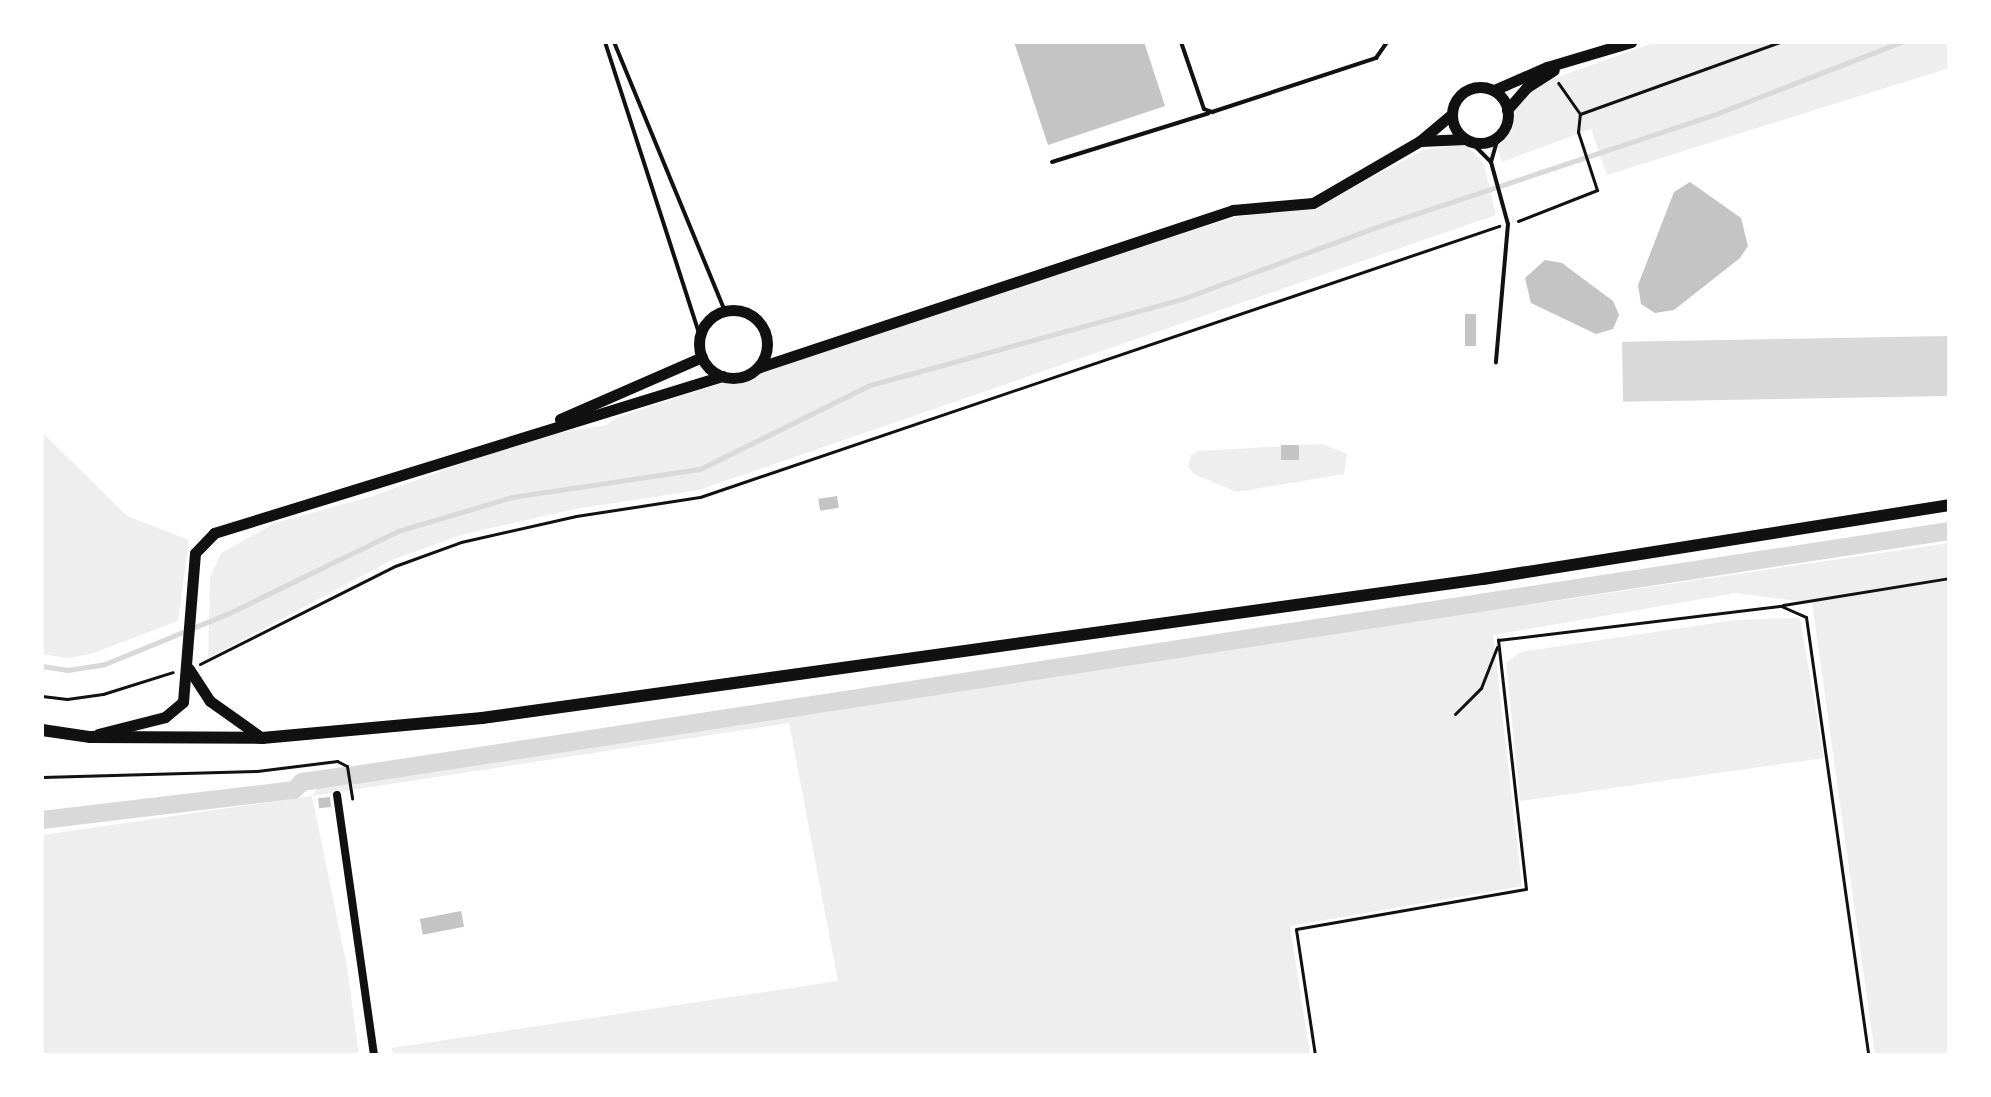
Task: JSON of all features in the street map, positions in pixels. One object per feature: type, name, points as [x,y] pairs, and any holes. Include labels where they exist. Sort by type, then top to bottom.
[{"type":"main road","points":[[48,731],[90,737],[262,738],[599,704],[1483,579],[1949,505]]},
{"type":"street","points":[[90,737],[165,717],[183,702],[195,553],[214,533],[722,376],[740,377],[789,356],[1233,210],[1313,203],[1420,141],[1452,114],[1466,90],[1494,90],[1631,42]]},
{"type":"street","points":[[1507,110],[1526,88],[1565,63]]},
{"type":"street","points":[[1420,141],[1468,141],[1498,137],[1506,126],[1507,110],[1494,90]]},
{"type":"street","points":[[1452,114],[1468,141]]},
{"type":"street","points":[[722,376],[702,357],[700,336],[709,320],[725,311],[754,317],[767,344],[789,356]]},
{"type":"street","points":[[757,368],[767,344]]},
{"type":"street","points":[[511,440],[702,357]]},
{"type":"street","points":[[188,668],[210,701],[262,738]]},
{"type":"street","points":[[337,795],[374,1055]]},
{"type":"lane","points":[[605,42],[700,336]]},
{"type":"lane","points":[[614,42],[725,311]]},
{"type":"lane","points":[[1181,42],[1204,109],[1212,112]]},
{"type":"lane","points":[[1052,162],[1376,58],[1387,42]]},
{"type":"lane","points":[[1491,162],[1498,137]]},
{"type":"lane","points":[[1468,141],[1491,162],[1508,224],[1496,362]]},
{"type":"path","points":[[1580,114],[1780,42]]},
{"type":"path","points":[[42,696],[90,696],[188,668],[395,566],[461,542],[576,516],[700,497],[1391,259],[1594,194],[1597,185],[1580,137],[1580,114],[1553,71]]},
{"type":"path","points":[[1498,640],[1781,606],[1949,578]]},
{"type":"path","points":[[1781,606],[1806,617],[1868,1055]]},
{"type":"path","points":[[1455,714],[1481,688],[1498,640]]},
{"type":"path","points":[[1315,1055],[1296,929],[1526,889],[1498,640]]},
{"type":"path","points":[[42,777],[257,771],[337,761],[348,770],[350,781]]},
{"type":"shaded area","points":[[1656,42],[1949,42],[1949,68],[1607,175],[1591,129],[1502,162],[1497,147],[1512,131],[1517,104],[1538,84]]},
{"type":"shaded area","points":[[1466,144],[1484,164],[1496,215],[699,490],[575,509],[461,535],[392,560],[208,658],[210,578],[221,553],[275,523],[373,496],[537,436],[607,425],[618,417],[1234,217],[1316,208],[1423,150]]},
{"type":"shaded area","points":[[1948,336],[1949,396],[1623,402],[1622,342]]},
{"type":"shaded area","points":[[42,432],[127,516],[189,540],[178,621],[91,654],[66,658],[42,654]]},
{"type":"shaded area","points":[[1322,444],[1347,454],[1344,474],[1237,492],[1194,474],[1188,466],[1191,455],[1199,451]]},
{"type":"shaded area","points":[[1949,543],[1949,1055],[1875,1055],[1812,603],[1736,593],[1493,635],[1522,886],[1290,926],[1310,1055],[393,1055],[392,1048],[838,981],[789,723],[312,796],[321,782]]},
{"type":"shaded area","points":[[1800,618],[1824,758],[1520,801],[1506,663],[1520,652],[1735,620]]},
{"type":"shaded area","points":[[312,796],[347,967],[359,1055],[42,1055],[42,835]]},
{"type":"building","points":[[1014,42],[1144,42],[1165,106],[1048,145]]},
{"type":"building","points":[[1690,182],[1741,218],[1748,246],[1740,258],[1674,310],[1655,313],[1641,304],[1638,285],[1674,192]]},
{"type":"building","points":[[1545,260],[1562,263],[1613,301],[1619,315],[1613,329],[1596,334],[1531,303],[1525,278]]},
{"type":"building","points":[[1465,314],[1476,314],[1476,346],[1465,346]]},
{"type":"building","points":[[1281,445],[1299,445],[1299,460],[1281,460]]},
{"type":"building","points":[[837,496],[839,508],[820,511],[818,499]]},
{"type":"building","points":[[330,797],[331,807],[319,808],[318,798]]},
{"type":"building","points":[[461,911],[464,927],[423,935],[420,919]]},
{"type":"waterway","points":[[42,666],[68,670],[105,664],[227,614],[398,531],[512,497],[700,469],[870,385],[1182,299],[1382,225],[1713,115],[1901,42]]},
{"type":"waterway","points":[[355,775],[1949,531]]},
{"type":"waterway","points":[[42,820],[294,790],[302,782],[343,776]]}]
